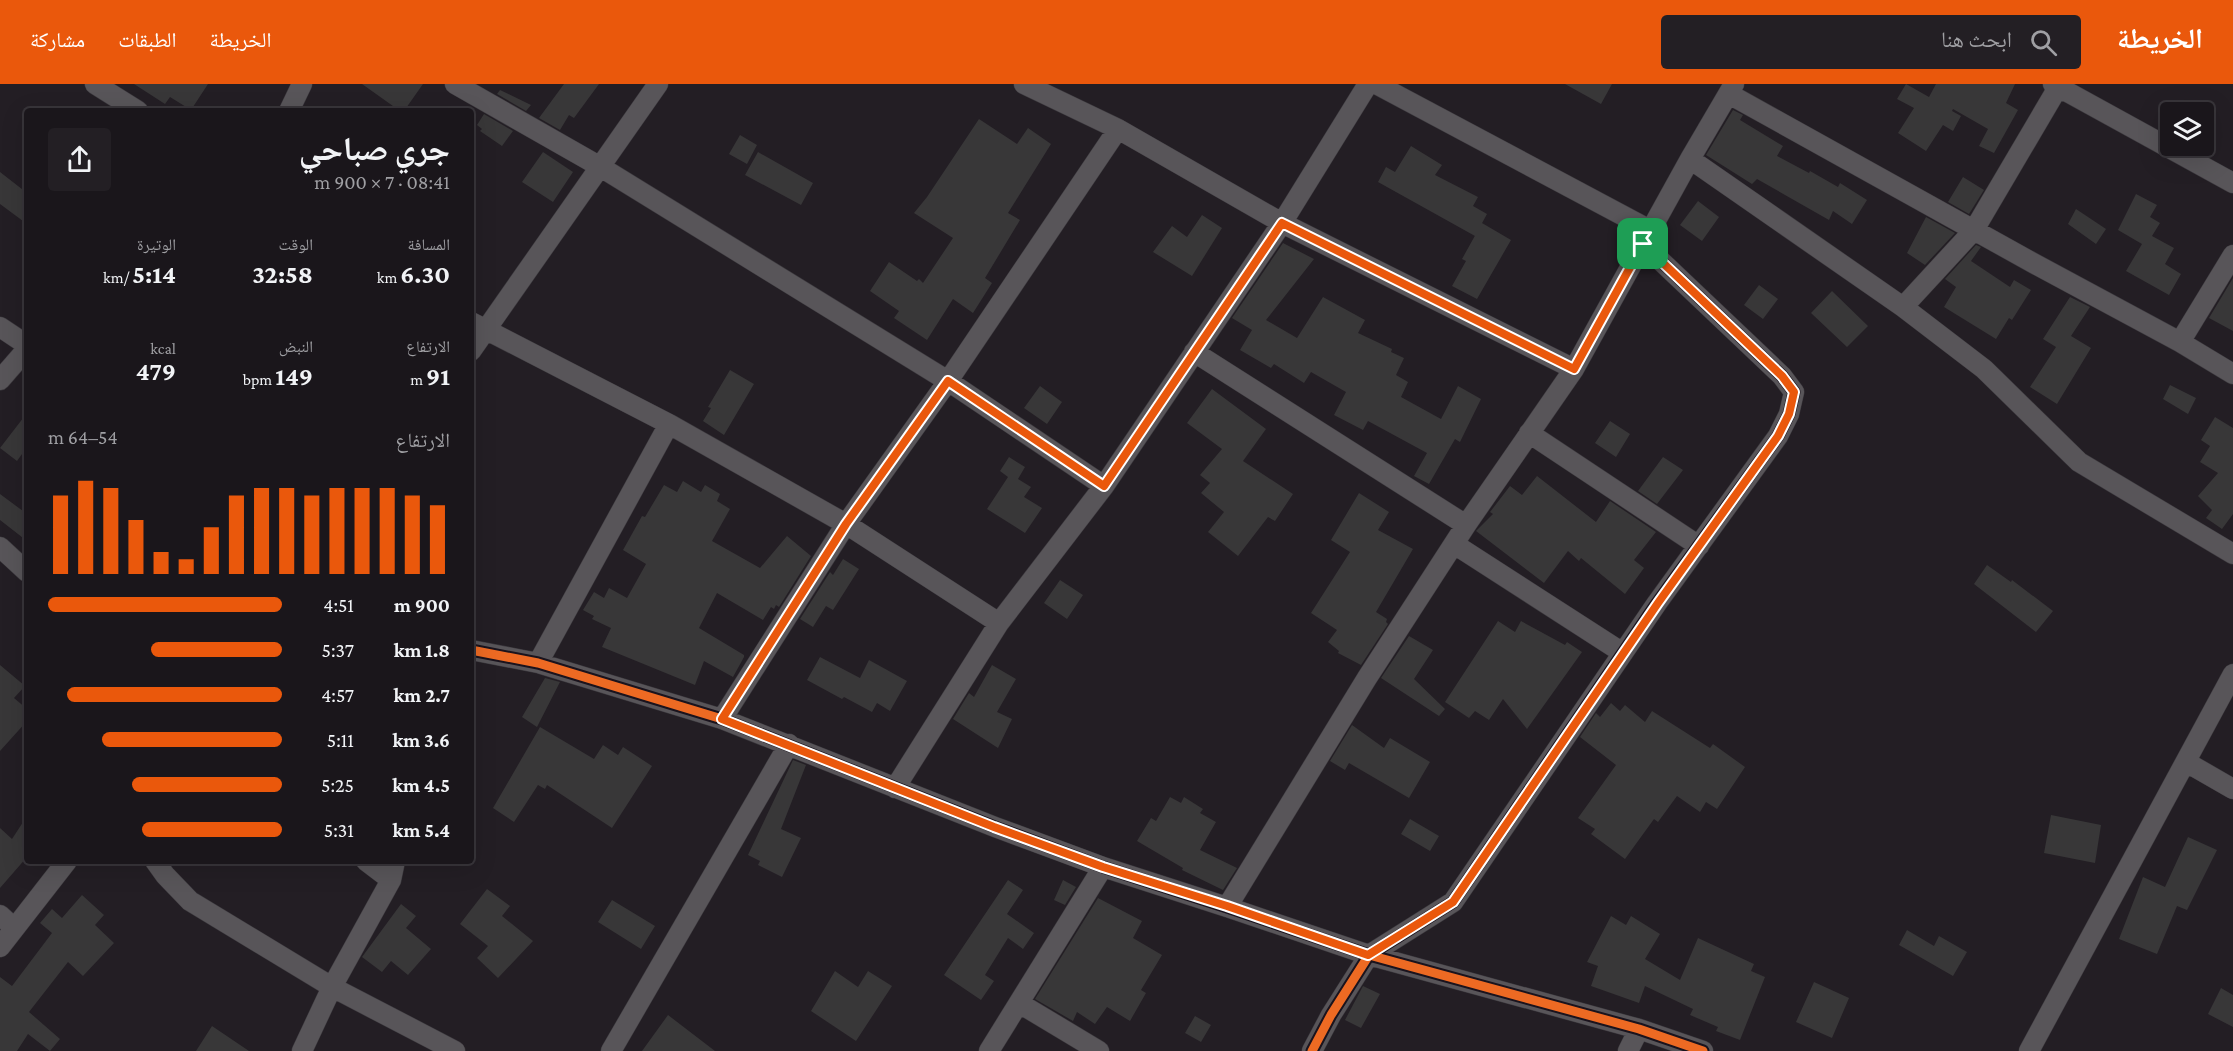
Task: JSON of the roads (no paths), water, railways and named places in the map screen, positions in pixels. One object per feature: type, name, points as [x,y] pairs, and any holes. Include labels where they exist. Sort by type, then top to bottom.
[{"type":"street","points":[[95,84],[133,108]]},
{"type":"street","points":[[290,108],[302,84]]},
{"type":"street","points":[[455,84],[599,166],[948,381],[1104,486]]},
{"type":"street","points":[[658,84],[478,326],[669,424],[846,524],[999,623]]},
{"type":"street","points":[[895,788],[999,623],[1104,486],[1282,223],[1368,84]]},
{"type":"street","points":[[1312,1051],[1368,955],[1453,902],[1623,653],[1778,436],[1789,414],[1794,392],[1782,376],[1646,237],[1376,84]]},
{"type":"street","points":[[1903,307],[1974,230],[2057,85],[2233,183]]},
{"type":"street","points":[[1032,86],[1118,129],[1282,223],[1574,369]]},
{"type":"street","points":[[1227,906],[1367,678],[1466,525],[1574,369],[1690,159],[1732,89],[1974,230],[2180,342],[2233,374]]},
{"type":"street","points":[[722,719],[846,524],[948,381],[1118,129]]},
{"type":"street","points":[[1690,159],[1903,307],[1984,369],[2079,462],[2233,554]]},
{"type":"street","points":[[2180,342],[2233,255]]},
{"type":"street","points":[[0,327],[24,345]]},
{"type":"street","points":[[0,380],[24,351]]},
{"type":"street","points":[[1194,352],[1466,525]]},
{"type":"street","points":[[538,663],[669,424]]},
{"type":"street","points":[[1529,433],[1699,546]]},
{"type":"street","points":[[1454,544],[1623,653]]},
{"type":"street","points":[[0,547],[24,569]]},
{"type":"street","points":[[474,651],[538,663],[722,719],[1103,867],[1227,906],[1368,955],[1639,1029],[1703,1051]]},
{"type":"street","points":[[2029,1051],[2233,674]]},
{"type":"street","points":[[611,1051],[789,744]]},
{"type":"street","points":[[2186,762],[2233,789]]},
{"type":"street","points":[[0,946],[7,921],[64,864]]},
{"type":"street","points":[[157,864],[190,901],[332,987],[455,1051]]},
{"type":"street","points":[[370,864],[391,880]]},
{"type":"street","points":[[302,1051],[332,987],[391,880],[394,864]]},
{"type":"street","points":[[989,1051],[1103,867]]},
{"type":"street","points":[[1019,1003],[1099,1051]]},
{"type":"street","points":[[1628,1051],[1639,1029]]}]
